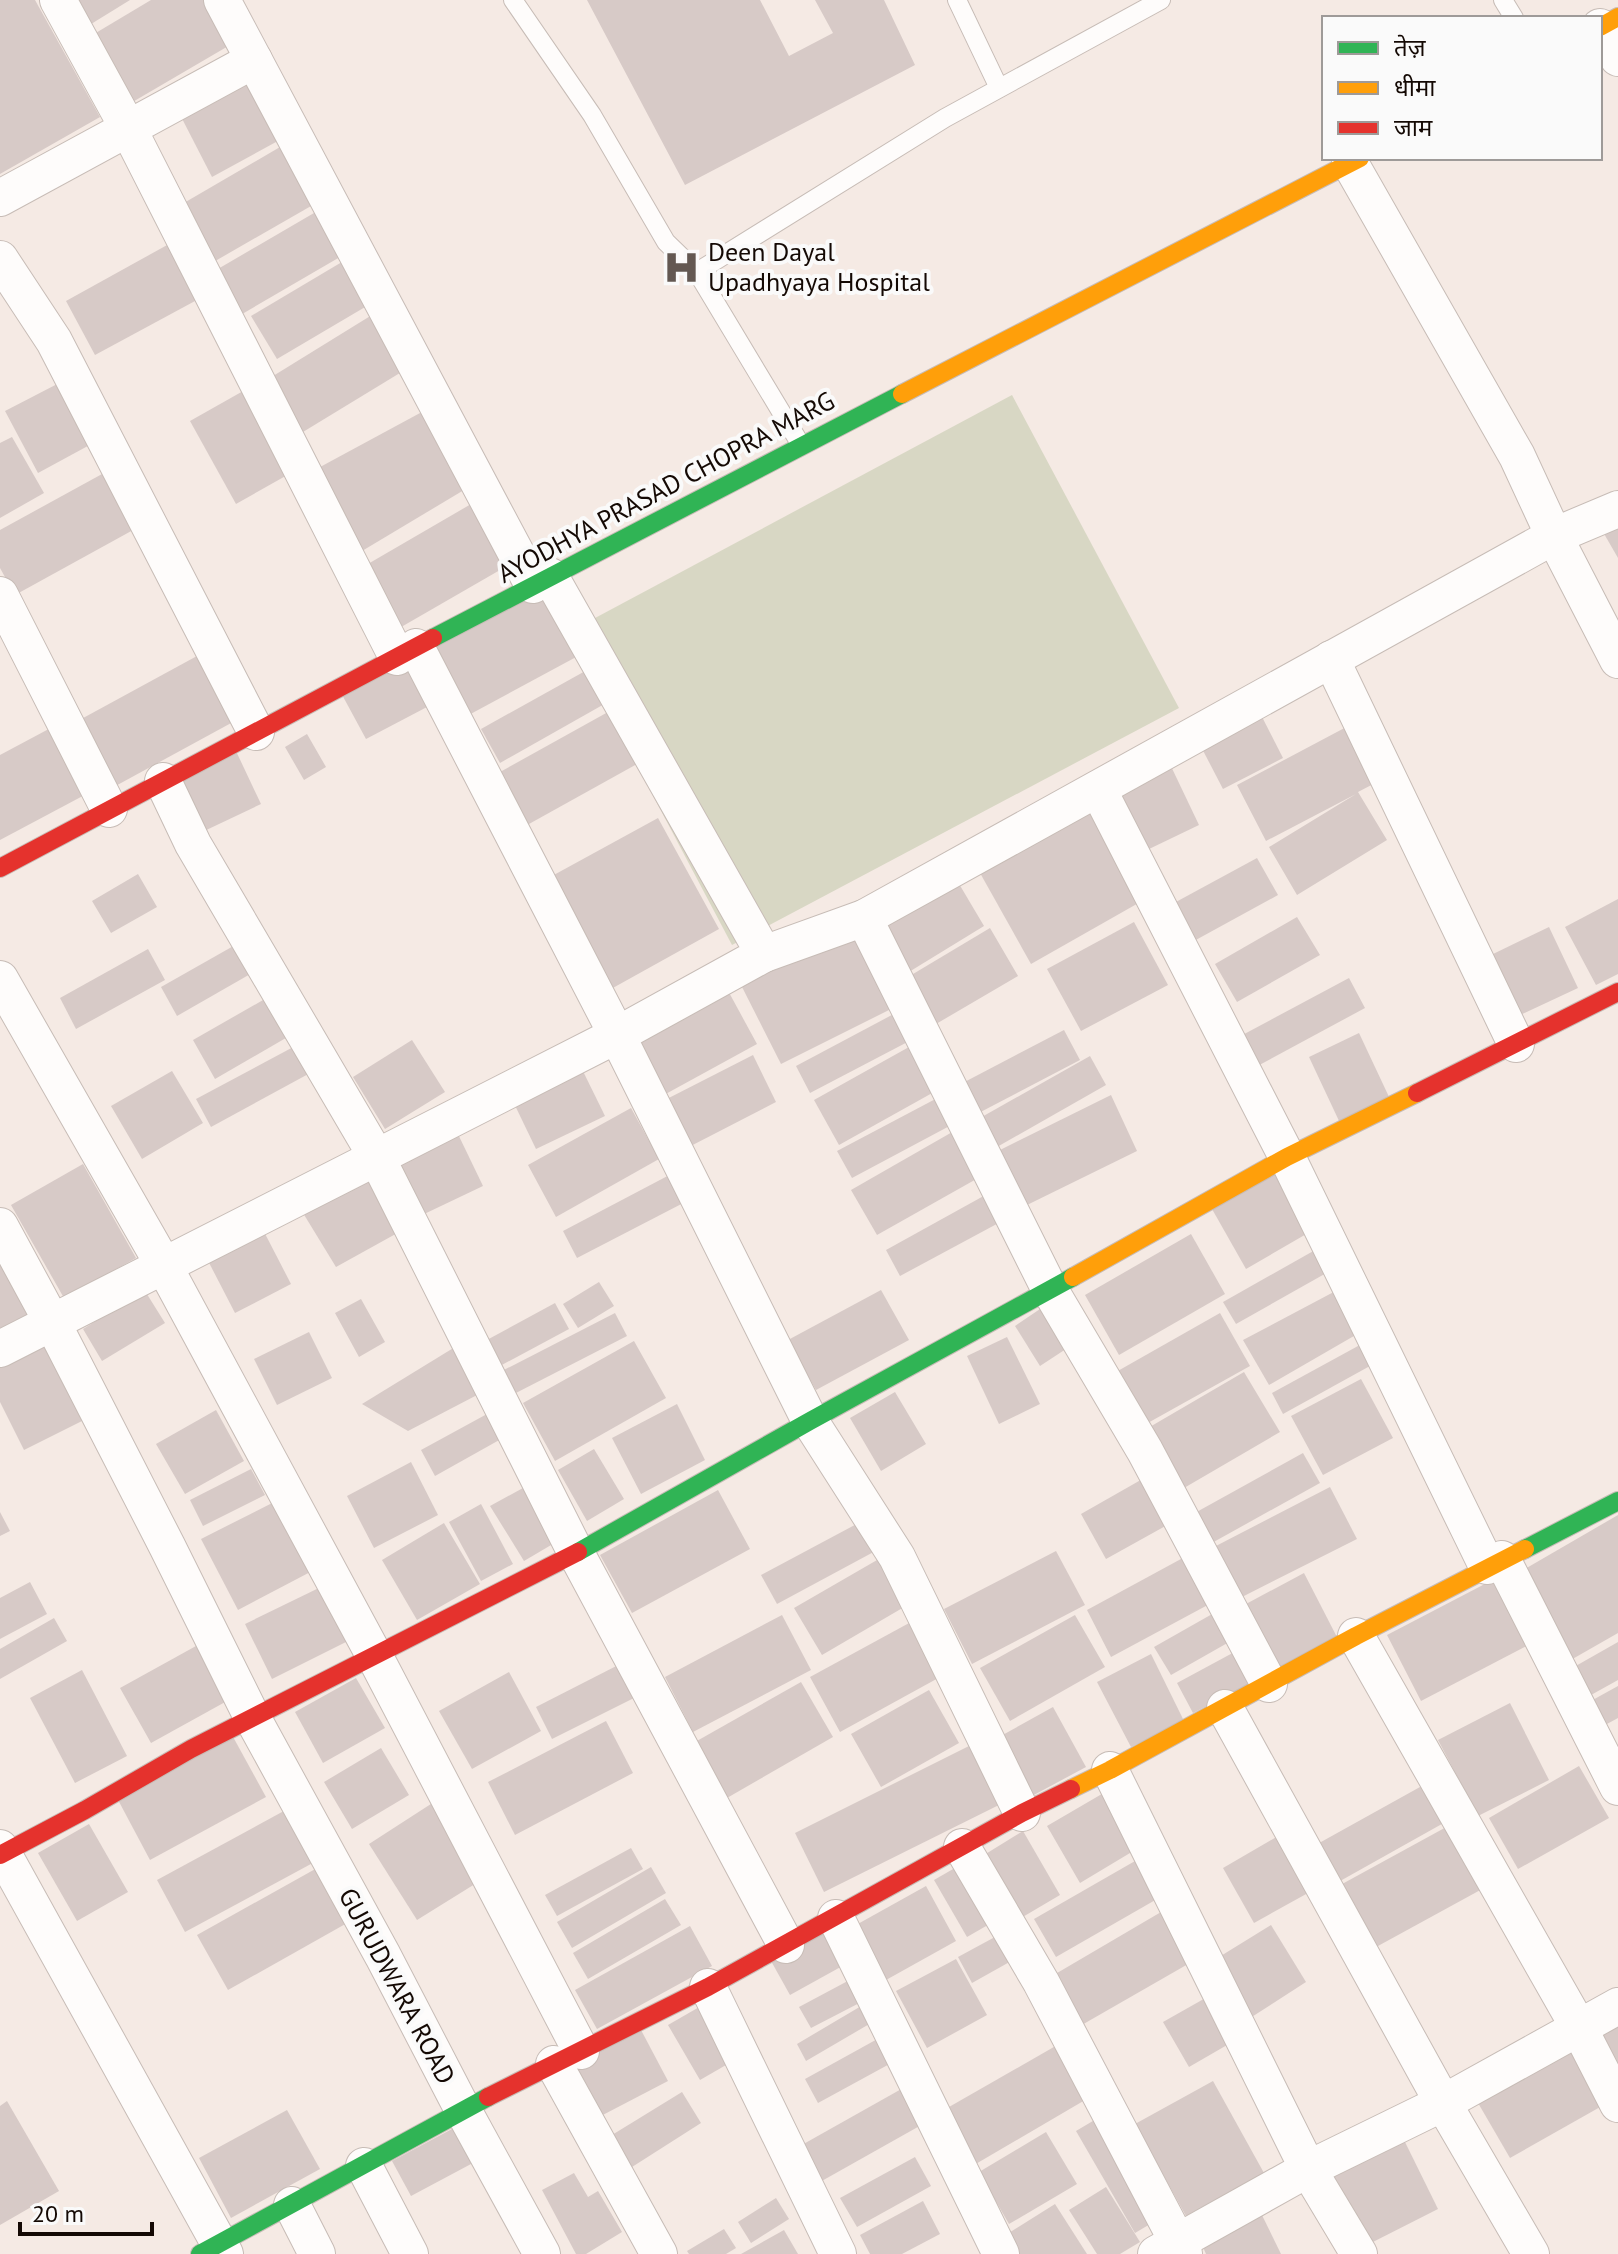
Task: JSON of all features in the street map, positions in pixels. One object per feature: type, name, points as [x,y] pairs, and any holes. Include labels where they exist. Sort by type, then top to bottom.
[{"type":"street","points":[[58,0],[406,652],[617,1035],[810,1421],[897,1557],[1022,1813]]},
{"type":"street","points":[[222,0],[542,580],[764,954]]},
{"type":"street","points":[[1602,30],[1618,58]]},
{"type":"street","points":[[0,198],[254,60]]},
{"type":"street","points":[[1355,161],[1517,456],[1618,660]]},
{"type":"street","name":"AYODHYA PRASAD CHOPRA MARG","points":[[0,868],[542,580],[1355,161]]},
{"type":"street","points":[[0,259],[54,341],[256,732]]},
{"type":"street","points":[[0,1349],[617,1035],[764,954],[864,918],[1554,536],[1618,509]]},
{"type":"street","points":[[0,595],[109,809]]},
{"type":"street","points":[[1331,659],[1516,1044]]},
{"type":"street","points":[[163,781],[193,844],[376,1156],[576,1553],[786,1945]]},
{"type":"street","points":[[1098,789],[1495,1563],[1618,1787]]},
{"type":"street","points":[[864,918],[1050,1290],[1145,1451],[1269,1684]]},
{"type":"street","points":[[0,979],[164,1266],[374,1655],[659,2254]]},
{"type":"street","points":[[1616,1507],[1495,1563],[1110,1770],[1022,1813],[708,1987],[463,2110],[215,2251],[1,1852],[252,1717],[576,1553],[1287,1157],[1618,992]]},
{"type":"street","name":"GURUDWARA ROAD","points":[[0,1226],[52,1322],[252,1717],[542,2254]]},
{"type":"street","points":[[1356,1636],[1579,2028],[1618,2104]]},
{"type":"street","points":[[1225,1708],[1443,2103],[1531,2254]]},
{"type":"street","points":[[1110,1770],[1308,2169],[1359,2254]]},
{"type":"street","points":[[962,1847],[1041,1982],[1172,2250],[1308,2169],[1443,2103],[1618,2006]]},
{"type":"street","points":[[836,1918],[1001,2254]]},
{"type":"street","points":[[708,1987],[838,2254]]},
{"type":"street","points":[[364,2166],[410,2254]]},
{"type":"street","points":[[292,2205],[317,2254]]},
{"type":"lane","points":[[513,0],[592,115],[666,242],[697,272],[801,445]]},
{"type":"lane","points":[[957,0],[999,88]]},
{"type":"lane","points":[[697,272],[945,118],[1161,0]]},
{"type":"green space","points":[[1012,395],[1179,708],[732,945],[567,633]]},
{"type":"building","points":[[0,0],[35,0],[100,117],[0,174]]},
{"type":"building","points":[[65,0],[130,0],[83,29]]},
{"type":"building","points":[[151,0],[222,0],[242,38],[124,107],[84,40]]},
{"type":"building","points":[[587,0],[760,0],[789,56],[833,33],[815,0],[884,0],[915,65],[685,185]]},
{"type":"building","points":[[253,65],[287,136],[212,177],[175,105]]},
{"type":"building","points":[[292,140],[325,198],[210,264],[177,207]]},
{"type":"building","points":[[326,206],[352,250],[237,317],[211,273]]},
{"type":"building","points":[[178,239],[208,294],[95,355],[66,301]]},
{"type":"building","points":[[352,256],[377,300],[277,359],[251,316]]},
{"type":"building","points":[[380,310],[413,365],[298,435],[265,381]]},
{"type":"building","points":[[65,380],[97,441],[38,473],[5,411]]},
{"type":"building","points":[[252,386],[298,469],[236,504],[190,421]]},
{"type":"building","points":[[433,406],[474,484],[357,554],[309,473]]},
{"type":"building","points":[[12,437],[44,493],[0,518],[0,443]]},
{"type":"building","points":[[113,468],[144,524],[15,595],[0,568],[0,530]]},
{"type":"building","points":[[478,500],[514,562],[396,630],[361,568]]},
{"type":"building","points":[[1618,523],[1618,558],[1603,532]]},
{"type":"building","points":[[539,584],[578,656],[465,717],[426,646]]},
{"type":"building","points":[[208,650],[244,716],[110,789],[74,723]]},
{"type":"building","points":[[401,658],[427,707],[366,739],[340,691]]},
{"type":"building","points":[[596,665],[615,698],[500,763],[481,729]]},
{"type":"building","points":[[617,707],[646,759],[520,829],[491,777]]},
{"type":"building","points":[[1257,707],[1283,758],[1223,789],[1197,739]]},
{"type":"building","points":[[60,723],[94,790],[0,840],[0,755]]},
{"type":"building","points":[[1352,724],[1381,780],[1358,792],[1387,840],[1297,895],[1269,847],[1356,794],[1266,841],[1237,785]]},
{"type":"building","points":[[307,734],[326,767],[304,780],[285,747]]},
{"type":"building","points":[[235,749],[261,804],[200,833],[173,779]]},
{"type":"building","points":[[1168,760],[1199,825],[1147,850],[1116,785]]},
{"type":"building","points":[[1086,802],[1142,901],[1031,964],[975,864]]},
{"type":"building","points":[[658,818],[719,929],[602,994],[541,882]]},
{"type":"building","points":[[1257,858],[1278,895],[1183,947],[1163,909]]},
{"type":"building","points":[[952,872],[984,926],[904,975],[871,920]]},
{"type":"building","points":[[138,874],[157,907],[111,933],[92,901]]},
{"type":"building","points":[[1618,899],[1618,974],[1596,985],[1565,927]]},
{"type":"building","points":[[1297,917],[1320,955],[1237,1002],[1215,964]]},
{"type":"building","points":[[1134,922],[1168,985],[1081,1031],[1047,969]]},
{"type":"building","points":[[856,924],[897,1006],[781,1064],[740,983]]},
{"type":"building","points":[[1549,927],[1578,988],[1520,1015],[1491,955]]},
{"type":"building","points":[[990,928],[1018,976],[936,1024],[908,977]]},
{"type":"building","points":[[244,940],[261,968],[177,1016],[161,987]]},
{"type":"building","points":[[148,949],[165,980],[76,1029],[60,998]]},
{"type":"building","points":[[1349,978],[1365,1008],[1250,1070],[1233,1040]]},
{"type":"building","points":[[726,987],[757,1044],[662,1096],[631,1038]]},
{"type":"building","points":[[270,996],[291,1035],[215,1079],[193,1040]]},
{"type":"building","points":[[905,1008],[919,1036],[810,1093],[796,1066]]},
{"type":"building","points":[[1064,1030],[1080,1060],[971,1117],[955,1087]]},
{"type":"building","points":[[1359,1033],[1390,1099],[1340,1123],[1309,1057]]},
{"type":"building","points":[[412,1040],[445,1092],[385,1129],[353,1077]]},
{"type":"building","points":[[297,1045],[312,1072],[211,1127],[196,1099]]},
{"type":"building","points":[[909,1047],[934,1092],[839,1145],[814,1100]]},
{"type":"building","points":[[753,1055],[776,1102],[683,1150],[659,1103]]},
{"type":"building","points":[[1090,1056],[1106,1085],[997,1147],[980,1118]]},
{"type":"building","points":[[577,1059],[605,1116],[536,1149],[509,1093]]},
{"type":"building","points":[[172,1071],[203,1123],[142,1159],[111,1106]]},
{"type":"building","points":[[943,1095],[957,1122],[852,1178],[837,1151]]},
{"type":"building","points":[[1111,1095],[1137,1151],[1027,1205],[1000,1150]]},
{"type":"building","points":[[631,1108],[659,1159],[556,1217],[528,1165]]},
{"type":"building","points":[[961,1127],[987,1173],[877,1235],[851,1190]]},
{"type":"building","points":[[456,1130],[483,1186],[420,1216],[393,1160]]},
{"type":"building","points":[[83,1164],[136,1258],[64,1298],[11,1205]]},
{"type":"building","points":[[1280,1170],[1315,1229],[1246,1269],[1212,1209]]},
{"type":"building","points":[[677,1171],[691,1199],[577,1258],[563,1231]]},
{"type":"building","points":[[370,1178],[401,1231],[336,1267],[303,1213]]},
{"type":"building","points":[[989,1193],[1006,1219],[900,1276],[886,1250]]},
{"type":"building","points":[[260,1224],[291,1284],[235,1313],[204,1253]]},
{"type":"building","points":[[1191,1234],[1225,1294],[1119,1355],[1085,1295]]},
{"type":"building","points":[[1324,1245],[1337,1267],[1236,1324],[1223,1302]]},
{"type":"building","points":[[0,1250],[34,1311],[0,1330]]},
{"type":"building","points":[[599,1282],[614,1306],[578,1328],[563,1304]]},
{"type":"building","points":[[1345,1286],[1366,1329],[1269,1385],[1243,1340]]},
{"type":"building","points":[[881,1290],[909,1340],[816,1390],[788,1340]]},
{"type":"building","points":[[145,1291],[165,1323],[102,1361],[83,1329]]},
{"type":"building","points":[[361,1299],[385,1342],[359,1357],[335,1313]]},
{"type":"building","points":[[555,1303],[569,1329],[498,1367],[485,1341]]},
{"type":"building","points":[[1043,1307],[1069,1347],[1040,1366],[1015,1326]]},
{"type":"building","points":[[615,1313],[627,1336],[512,1395],[500,1372]]},
{"type":"building","points":[[1220,1313],[1250,1366],[1146,1424],[1116,1372]]},
{"type":"building","points":[[309,1332],[332,1378],[277,1405],[254,1359]]},
{"type":"building","points":[[1007,1337],[1040,1404],[999,1424],[967,1356]]},
{"type":"building","points":[[1369,1340],[1379,1361],[1283,1414],[1272,1393]]},
{"type":"building","points":[[49,1341],[88,1418],[24,1450],[0,1402],[0,1365]]},
{"type":"building","points":[[634,1341],[666,1398],[555,1461],[523,1403]]},
{"type":"building","points":[[455,1347],[479,1394],[408,1431],[362,1404]]},
{"type":"building","points":[[1244,1372],[1280,1432],[1184,1488],[1148,1428]]},
{"type":"building","points":[[1361,1379],[1393,1438],[1323,1475],[1291,1416]]},
{"type":"building","points":[[895,1392],[926,1444],[881,1471],[850,1418]]},
{"type":"building","points":[[677,1404],[705,1460],[641,1494],[612,1438]]},
{"type":"building","points":[[498,1408],[512,1433],[435,1476],[421,1450]]},
{"type":"building","points":[[216,1410],[244,1461],[185,1494],[156,1444]]},
{"type":"building","points":[[594,1449],[624,1499],[587,1521],[558,1470]]},
{"type":"building","points":[[1303,1453],[1320,1483],[1210,1544],[1193,1514]]},
{"type":"building","points":[[411,1462],[438,1515],[374,1548],[347,1496]]},
{"type":"building","points":[[251,1469],[265,1495],[203,1526],[190,1500]]},
{"type":"building","points":[[1153,1473],[1178,1519],[1106,1559],[1081,1514]]},
{"type":"building","points":[[532,1483],[563,1538],[524,1561],[490,1506]]},
{"type":"building","points":[[1330,1487],[1357,1539],[1240,1598],[1214,1547]]},
{"type":"building","points":[[718,1490],[750,1549],[632,1613],[600,1555]]},
{"type":"building","points":[[280,1499],[316,1569],[238,1610],[201,1539]]},
{"type":"building","points":[[481,1504],[513,1564],[481,1581],[449,1522]]},
{"type":"building","points":[[0,1512],[10,1531],[0,1536]]},
{"type":"building","points":[[1618,1515],[1618,1633],[1569,1661],[1518,1573]]},
{"type":"building","points":[[866,1519],[881,1548],[777,1604],[761,1575]]},
{"type":"building","points":[[444,1523],[480,1584],[417,1620],[382,1560]]},
{"type":"building","points":[[1056,1551],[1085,1605],[972,1664],[944,1609]]},
{"type":"building","points":[[1192,1553],[1217,1600],[1111,1657],[1087,1610]]},
{"type":"building","points":[[884,1556],[911,1603],[822,1655],[794,1608]]},
{"type":"building","points":[[1304,1573],[1339,1641],[1281,1671],[1246,1604]]},
{"type":"building","points":[[1504,1574],[1538,1640],[1421,1701],[1387,1635]]},
{"type":"building","points":[[30,1582],[47,1614],[0,1639],[0,1598]]},
{"type":"building","points":[[325,1585],[352,1639],[272,1679],[245,1624]]},
{"type":"building","points":[[1221,1609],[1238,1637],[1171,1675],[1154,1647]]},
{"type":"building","points":[[782,1615],[811,1670],[693,1732],[665,1677]]},
{"type":"building","points":[[1075,1615],[1105,1667],[1010,1721],[980,1668]]},
{"type":"building","points":[[922,1616],[951,1671],[840,1732],[810,1677]]},
{"type":"building","points":[[54,1618],[67,1641],[0,1679],[0,1649]]},
{"type":"building","points":[[1618,1642],[1618,1680],[1591,1695],[1574,1667]]},
{"type":"building","points":[[196,1646],[227,1701],[151,1743],[120,1688]]},
{"type":"building","points":[[1240,1649],[1257,1680],[1193,1713],[1177,1683]]},
{"type":"building","points":[[1151,1654],[1184,1721],[1131,1747],[1097,1682]]},
{"type":"building","points":[[630,1659],[646,1692],[552,1739],[536,1707]]},
{"type":"building","points":[[82,1670],[127,1756],[75,1783],[30,1698]]},
{"type":"building","points":[[509,1672],[541,1731],[472,1769],[439,1711]]},
{"type":"building","points":[[356,1678],[385,1728],[323,1763],[295,1712]]},
{"type":"building","points":[[801,1682],[833,1737],[720,1802],[688,1746]]},
{"type":"building","points":[[1618,1686],[1618,1718],[1594,1731],[1580,1707]]},
{"type":"building","points":[[929,1690],[959,1743],[881,1787],[851,1734]]},
{"type":"building","points":[[1510,1703],[1549,1780],[1478,1816],[1438,1740]]},
{"type":"building","points":[[1053,1707],[1086,1767],[1032,1796],[999,1737]]},
{"type":"building","points":[[606,1721],[633,1773],[515,1835],[488,1782]]},
{"type":"building","points":[[232,1735],[266,1797],[150,1860],[117,1798]]},
{"type":"building","points":[[983,1739],[1013,1798],[824,1892],[795,1833]]},
{"type":"building","points":[[381,1748],[409,1795],[352,1829],[324,1782]]},
{"type":"building","points":[[1579,1766],[1609,1818],[1518,1869],[1489,1818]]},
{"type":"building","points":[[1429,1782],[1449,1820],[1333,1885],[1312,1847]]},
{"type":"building","points":[[1107,1791],[1140,1847],[1080,1883],[1047,1826]]},
{"type":"building","points":[[434,1802],[483,1879],[417,1920],[369,1844]]},
{"type":"building","points":[[293,1806],[322,1858],[185,1932],[157,1880]]},
{"type":"building","points":[[89,1824],[128,1892],[77,1921],[38,1853]]},
{"type":"building","points":[[1450,1825],[1484,1888],[1367,1952],[1333,1889]]},
{"type":"building","points":[[1023,1831],[1060,1895],[1021,1918],[984,1855]]},
{"type":"building","points":[[1285,1832],[1317,1888],[1254,1923],[1223,1868]]},
{"type":"building","points":[[631,1848],[643,1869],[557,1916],[545,1895]]},
{"type":"building","points":[[1142,1857],[1164,1895],[1056,1957],[1034,1919]]},
{"type":"building","points":[[967,1861],[1000,1918],[967,1937],[934,1880]]},
{"type":"building","points":[[326,1863],[356,1918],[228,1990],[197,1935]]},
{"type":"building","points":[[651,1867],[666,1893],[572,1948],[557,1922]]},
{"type":"building","points":[[926,1886],[956,1941],[886,1980],[856,1925]]},
{"type":"building","points":[[665,1899],[681,1925],[588,1979],[573,1953]]},
{"type":"building","points":[[1173,1905],[1202,1956],[1080,2026],[1052,1976]]},
{"type":"building","points":[[1271,1925],[1306,1982],[1247,2020],[1211,1962]]},
{"type":"building","points":[[690,1926],[712,1966],[597,2029],[575,1990]]},
{"type":"building","points":[[827,1930],[846,1964],[790,1995],[771,1961]]},
{"type":"building","points":[[1006,1931],[1020,1956],[972,1983],[958,1957]]},
{"type":"building","points":[[956,1959],[987,2015],[927,2048],[896,1991]]},
{"type":"building","points":[[859,1975],[871,1997],[811,2028],[799,2007]]},
{"type":"building","points":[[1209,1996],[1234,2041],[1189,2067],[1163,2022]]},
{"type":"building","points":[[873,1999],[883,2016],[806,2061],[797,2044]]},
{"type":"building","points":[[701,2006],[733,2061],[700,2080],[668,2025]]},
{"type":"building","points":[[1618,2021],[1618,2077],[1594,2034]]},
{"type":"building","points":[[641,2030],[668,2081],[597,2118],[570,2067]]},
{"type":"building","points":[[881,2037],[895,2061],[818,2103],[805,2079]]},
{"type":"building","points":[[1066,2040],[1097,2093],[974,2165],[942,2111]]},
{"type":"building","points":[[1574,2040],[1609,2102],[1510,2158],[1474,2096]]},
{"type":"building","points":[[1213,2081],[1264,2173],[1186,2216],[1135,2124]]},
{"type":"building","points":[[912,2083],[932,2119],[820,2182],[800,2146]]},
{"type":"building","points":[[682,2092],[701,2123],[632,2167],[612,2135]]},
{"type":"building","points":[[7,2101],[59,2191],[0,2225],[0,2106]]},
{"type":"building","points":[[287,2110],[320,2169],[231,2218],[199,2158]]},
{"type":"building","points":[[1103,2115],[1162,2217],[1135,2233],[1076,2131]]},
{"type":"building","points":[[467,2121],[486,2156],[411,2196],[392,2161]]},
{"type":"building","points":[[1046,2132],[1077,2184],[1009,2224],[979,2172]]},
{"type":"building","points":[[1404,2140],[1438,2209],[1367,2245],[1332,2177]]},
{"type":"building","points":[[915,2157],[931,2186],[857,2227],[840,2198]]},
{"type":"building","points":[[574,2173],[588,2197],[598,2191],[622,2232],[586,2254],[576,2254],[542,2190]]},
{"type":"building","points":[[1106,2187],[1140,2242],[1120,2254],[1097,2254],[1069,2210]]},
{"type":"building","points":[[776,2198],[789,2219],[751,2243],[738,2222]]},
{"type":"building","points":[[923,2201],[940,2234],[902,2254],[870,2254],[860,2235]]},
{"type":"building","points":[[1055,2204],[1087,2254],[1020,2254],[1007,2234]]},
{"type":"building","points":[[1258,2207],[1281,2254],[1206,2254],[1198,2236]]},
{"type":"building","points":[[724,2229],[736,2248],[726,2254],[689,2254],[687,2251]]},
{"type":"building","points":[[784,2230],[798,2254],[741,2254]]},
{"type":"traffic: fast","points":[[433,638],[902,394]]},
{"type":"traffic: fast","points":[[578,1552],[1073,1277]]},
{"type":"traffic: fast","points":[[1525,1549],[1618,1501]]},
{"type":"traffic: fast","points":[[200,2254],[488,2097]]},
{"type":"traffic: slow","points":[[1602,26],[1618,17]]},
{"type":"traffic: slow","points":[[902,394],[1356,160]]},
{"type":"traffic: slow","points":[[1073,1277],[1287,1157],[1417,1093]]},
{"type":"traffic: slow","points":[[1071,1789],[1525,1549]]},
{"type":"traffic: jam","points":[[0,868],[433,638]]},
{"type":"traffic: jam","points":[[1417,1093],[1618,992]]},
{"type":"traffic: jam","points":[[0,1855],[191,1749],[578,1552]]},
{"type":"traffic: jam","points":[[488,2097],[708,1987],[1071,1789]]},
{"type":"place","name":"Deen Dayal Upadhyaya Hospital","points":[[682,267]]}]
